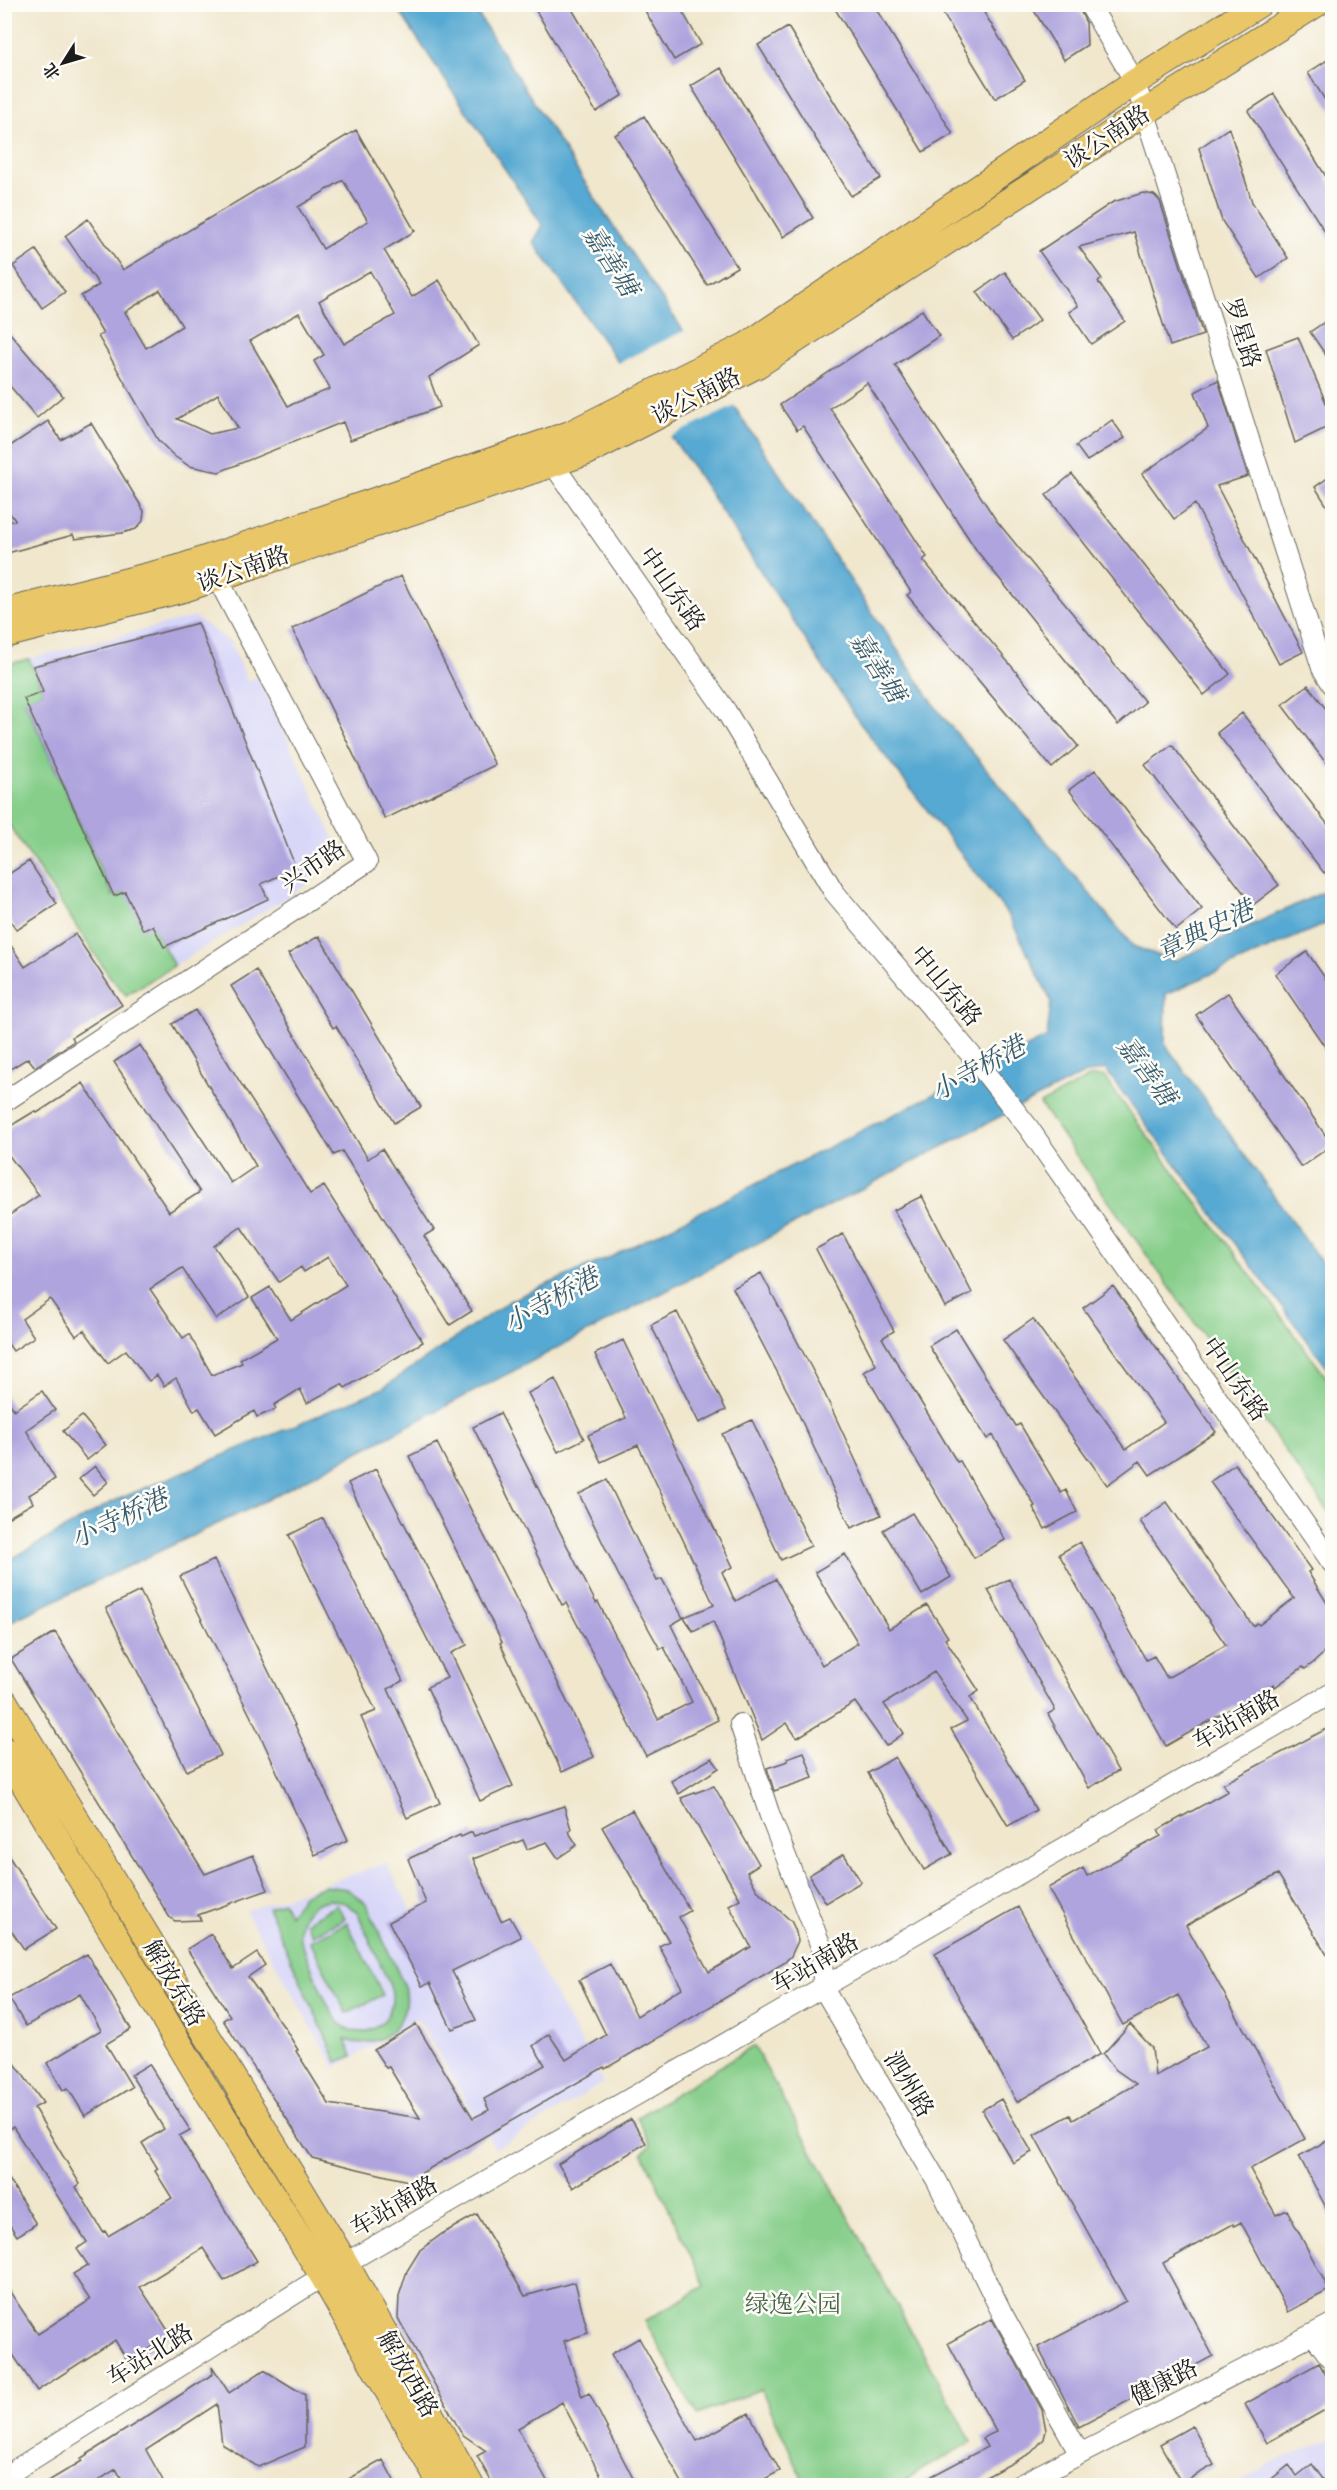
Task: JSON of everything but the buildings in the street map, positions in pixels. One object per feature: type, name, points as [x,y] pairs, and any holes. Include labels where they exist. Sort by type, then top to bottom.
[{"type":"main road","name":"谈公南路","points":[[752,356],[1135,82],[1259,4]]},
{"type":"main road","name":"谈公南路","points":[[4,635],[184,589],[212,568],[578,443],[752,356],[1316,4]]},
{"type":"main road","name":"谈公南路","points":[[4,612],[179,568],[212,568],[553,464],[578,443]]},
{"type":"main road","name":"解放东路","points":[[4,1701],[345,2263]]},
{"type":"main road","name":"解放东路","points":[[4,1750],[208,2092],[323,2276]]},
{"type":"main road","name":"解放西路","points":[[345,2263],[471,2486]]},
{"type":"main road","name":"解放西路","points":[[323,2276],[442,2486]]},
{"type":"street","name":"罗星路","points":[[1089,4],[1135,82],[1318,657],[1332,684]]},
{"type":"street","name":"中山东路","points":[[553,464],[726,711],[834,892],[972,1056],[1028,1127],[1332,1563]]},
{"type":"street","name":"兴市路","points":[[4,1102],[367,862],[212,568]]},
{"type":"street","name":"车站南路","points":[[323,2276],[1332,1694]]},
{"type":"street","name":"泗州路","points":[[740,1724],[769,1813],[822,1949],[823,1988],[937,2181],[1002,2313],[1080,2454]]},
{"type":"street","name":"车站北路","points":[[4,2477],[323,2276]]},
{"type":"street","name":"健康路","points":[[1018,2486],[1332,2324]]},
{"type":"street","points":[[1313,2334],[1332,2360]]},
{"type":"shaded area","points":[[195,617],[230,642],[248,682],[258,677],[336,843],[307,885],[126,995],[110,977],[5,819],[4,665]]},
{"type":"shaded area","points":[[386,1863],[432,1948],[511,1914],[603,2083],[495,2149],[418,2019],[335,2068],[245,1911]]},
{"type":"shaded area","points":[[1332,2439],[1332,2485],[1231,2486],[1277,2460]]},
{"type":"green space","points":[[29,659],[43,692],[24,700],[113,896],[125,892],[153,926],[174,966],[126,995],[110,977],[5,819],[4,665]]},
{"type":"green space","points":[[1103,1076],[1332,1385],[1332,1517],[1040,1104],[1090,1077]]},
{"type":"green space","points":[[324,1886],[347,1889],[366,1903],[403,1983],[404,2010],[400,2021],[383,2037],[371,2042],[359,2043],[345,2040],[352,2056],[337,2062],[268,1908],[283,1902],[289,1915],[303,1895]],"holes":[[[330,1900],[346,1903],[358,1914],[391,1988],[390,2011],[376,2027],[367,2031],[356,2032],[346,2028],[337,2020],[322,1993],[300,1939],[300,1924],[310,1908]]]},
{"type":"green space","points":[[337,1905],[345,1919],[312,1935],[305,1922]]},
{"type":"green space","points":[[347,1923],[383,1995],[346,2013],[310,1941]]},
{"type":"green space","name":"绿逸公园","points":[[754,2046],[972,2442],[895,2485],[806,2485],[761,2389],[697,2415],[645,2321],[705,2286],[642,2152],[651,2145],[637,2117]]},
{"type":"water","points":[[395,5],[472,5],[605,214],[939,712],[1133,946],[1174,961],[1332,888],[1332,921],[1166,994],[1165,1044],[1332,1277],[1332,1374],[1105,1069],[1082,1075],[1003,1115],[249,1509],[5,1624],[4,1563],[112,1502],[381,1389],[511,1300],[615,1255],[1047,1037],[1051,1001],[1009,916],[859,722],[692,466],[533,242],[543,226]]},
{"type":"pier","points":[[686,330],[737,405],[668,438],[616,364]]},
{"type":"water label","name":"嘉善塘","points":[[611,261]]},
{"type":"water label","name":"嘉善塘","points":[[878,667]]},
{"type":"water label","name":"章典史港","points":[[1205,930]]},
{"type":"water label","name":"小寺桥港","points":[[978,1068]]},
{"type":"water label","name":"嘉善塘","points":[[1147,1071]]},
{"type":"water label","name":"小寺桥港","points":[[551,1300]]},
{"type":"water label","name":"小寺桥港","points":[[119,1518]]}]
